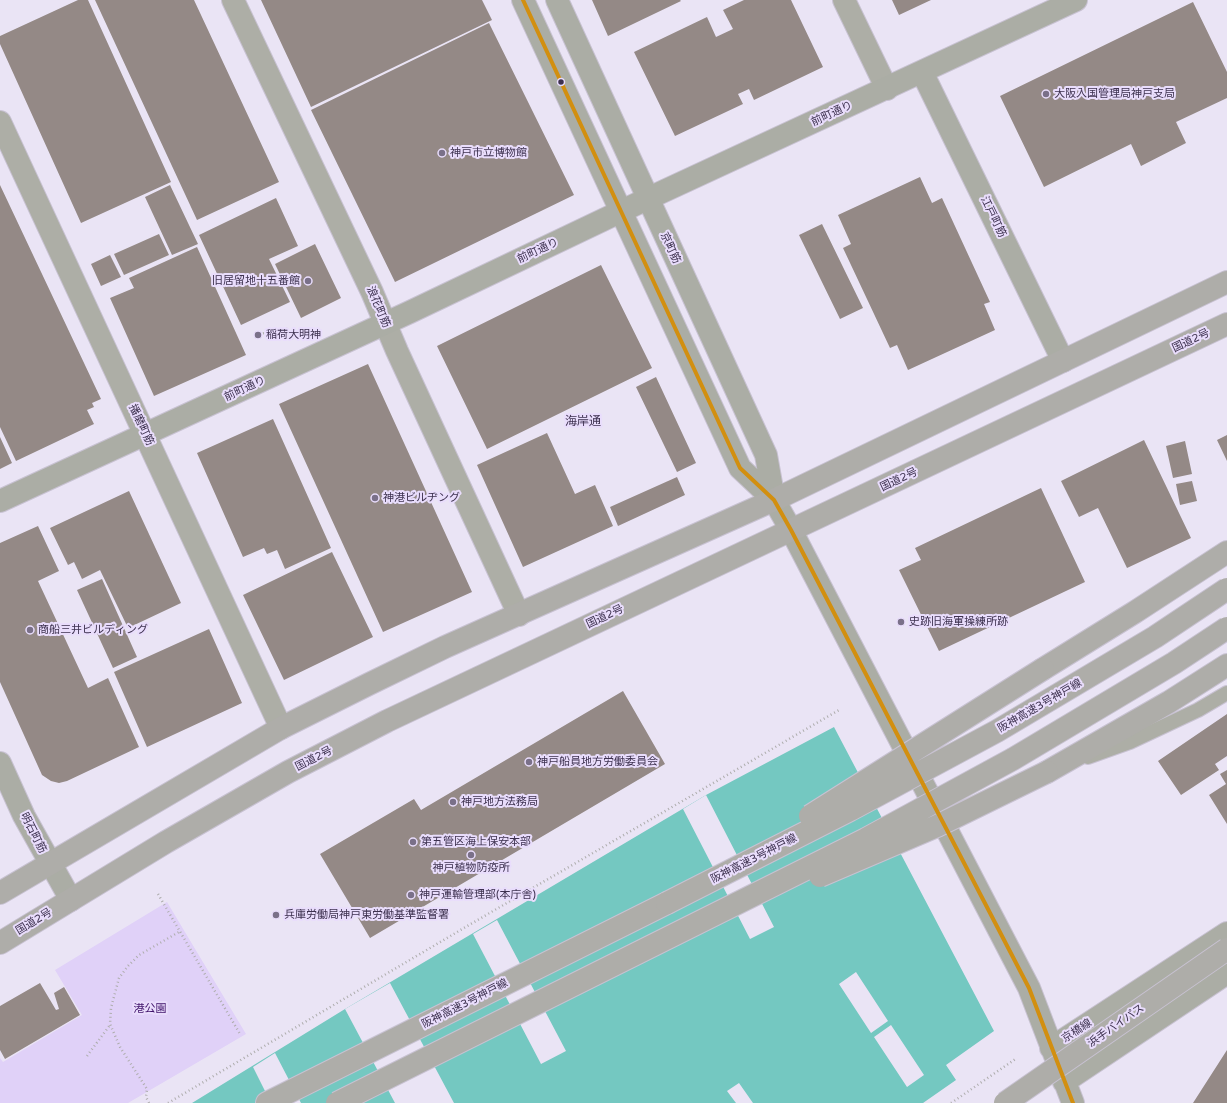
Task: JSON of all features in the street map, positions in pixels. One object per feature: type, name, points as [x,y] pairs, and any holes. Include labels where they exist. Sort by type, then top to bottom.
[{"type":"highway","points":[[0,893],[281,728],[369,684],[774,500],[1227,282]]},
{"type":"highway","name":"国道2号","points":[[0,943],[166,842],[282,776],[380,724],[1227,324]]},
{"type":"highway","points":[[667,903],[841,797],[1135,612],[1227,552]]},
{"type":"highway","name":"阪神高速3号神戸線","points":[[267,1103],[850,810],[997,731],[1156,636],[1227,589]]},
{"type":"highway","points":[[337,1103],[866,839],[1013,759],[1174,663],[1227,628]]},
{"type":"highway","points":[[680,931],[854,863],[936,826],[1047,772],[1169,702],[1227,665]]},
{"type":"highway","name":"浜手バイパス","points":[[1005,1103],[1227,949]]},
{"type":"highway","name":"浜手バイパス","points":[[1022,1103],[1227,960]]},
{"type":"street","name":"浪花町筋","points":[[234,0],[372,292],[384,324],[519,615]]},
{"type":"street","name":"京町筋","points":[[523,0],[740,468],[774,500],[791,530]]},
{"type":"street","name":"京町筋","points":[[557,0],[766,455],[774,500]]},
{"type":"street","points":[[844,0],[887,89]]},
{"type":"street","name":"前町通り","points":[[0,501],[146,435],[649,198],[887,89],[1076,0]]},
{"type":"street","name":"江戸町筋","points":[[922,72],[1062,361]]},
{"type":"street","name":"播磨町筋","points":[[0,122],[281,728]]},
{"type":"street","name":"京橋線","points":[[791,530],[1029,988],[1051,1048],[1227,933]]},
{"type":"street","name":"明石町筋","points":[[0,763],[24,816],[49,864],[71,900]]},
{"type":"street","points":[[1064,1082],[1227,973]]},
{"type":"street","points":[[1051,1048],[1073,1103]]},
{"type":"lane","points":[[1047,772],[1130,742],[1198,710],[1227,693]]},
{"type":"path","points":[[259,334],[287,329],[291,337]]},
{"type":"path","points":[[168,1103],[469,925],[839,710]]},
{"type":"path","points":[[158,894],[240,1034]]},
{"type":"path","points":[[149,1103],[146,1097],[147,1090],[120,1047],[110,1024],[111,1008],[119,978],[128,966],[139,955],[179,932]]},
{"type":"path","points":[[87,1056],[110,1024]]},
{"type":"path","points":[[951,1103],[1017,1058]]},
{"type":"green space","name":"港公園","points":[[167,902],[246,1034],[128,1103],[0,1103],[0,1058],[3,1062],[82,1015],[55,970]]},
{"type":"shaded area","points":[[834,727],[994,1031],[946,1065],[956,1080],[923,1103],[192,1103],[345,1009],[706,795]]},
{"type":"pier","points":[[706,795],[774,927],[750,939],[683,809]]},
{"type":"pier","points":[[497,920],[566,1051],[541,1064],[473,934]]},
{"type":"pier","points":[[856,972],[888,1021],[871,1033],[839,984]]},
{"type":"pier","points":[[390,983],[454,1103],[395,1103],[345,1009]]},
{"type":"pier","points":[[891,1025],[924,1075],[907,1087],[874,1037]]},
{"type":"pier","points":[[275,1053],[301,1103],[271,1103],[253,1067]]},
{"type":"pier","points":[[739,1083],[753,1103],[736,1103],[727,1091]]},
{"type":"building","points":[[78,0],[88,0],[171,182],[81,223],[0,44],[0,36]]},
{"type":"building","points":[[95,0],[194,0],[279,182],[197,220]]},
{"type":"building","points":[[261,0],[482,0],[492,20],[311,107]]},
{"type":"building","points":[[592,0],[680,0],[681,1],[608,36]]},
{"type":"building","points":[[744,0],[791,0],[823,67],[754,100],[749,89],[738,94],[743,104],[675,136],[634,52],[707,17],[716,37],[733,29],[723,10]]},
{"type":"building","points":[[892,0],[931,0],[899,15]]},
{"type":"building","points":[[1193,2],[1227,72],[1227,98],[1176,122],[1186,143],[1141,166],[1131,144],[1044,187],[1000,96]]},
{"type":"building","name":"神戸市立博物館","points":[[489,23],[574,195],[395,282],[311,110]]},
{"type":"building","points":[[920,177],[932,203],[942,198],[990,302],[984,304],[995,330],[908,370],[897,345],[890,348],[843,248],[851,244],[838,215]]},
{"type":"building","points":[[0,185],[101,399],[92,403],[94,407],[87,410],[94,424],[16,461],[0,427]]},
{"type":"building","points":[[170,185],[198,244],[172,255],[145,197]]},
{"type":"building","points":[[276,198],[298,246],[269,259],[290,302],[241,325],[199,235]]},
{"type":"building","points":[[822,224],[863,308],[840,319],[799,235]]},
{"type":"building","points":[[159,234],[169,255],[124,275],[114,254]]},
{"type":"building","name":"旧居留地十五番館","points":[[315,244],[341,298],[301,318],[275,264]]},
{"type":"building","points":[[197,247],[246,355],[154,396],[110,298],[134,288],[129,278]]},
{"type":"building","points":[[110,255],[121,277],[101,286],[91,264]]},
{"type":"building","points":[[601,265],[652,368],[487,449],[437,346]]},
{"type":"building","name":"神港ビルヂング","points":[[368,364],[472,592],[383,632],[279,404]]},
{"type":"building","points":[[656,377],[696,463],[677,472],[636,387]]},
{"type":"building","points":[[273,419],[331,548],[285,569],[277,550],[267,554],[264,548],[243,557],[197,453]]},
{"type":"building","points":[[547,433],[575,494],[595,485],[613,526],[523,567],[477,465]]},
{"type":"building","points":[[1227,435],[1227,461],[1217,440]]},
{"type":"building","points":[[0,437],[12,463],[0,469]]},
{"type":"building","points":[[1144,440],[1191,538],[1127,568],[1098,508],[1079,517],[1061,481]]},
{"type":"building","points":[[1185,441],[1192,474],[1173,478],[1166,446]]},
{"type":"building","points":[[677,477],[685,495],[618,526],[610,507]]},
{"type":"building","points":[[1192,481],[1197,501],[1180,505],[1176,484]]},
{"type":"building","points":[[1041,488],[1085,582],[939,651],[899,570],[921,560],[915,548]]},
{"type":"building","points":[[129,491],[181,603],[128,628],[100,570],[82,579],[74,562],[68,565],[50,528]]},
{"type":"building","name":"商船三井ビルディング","points":[[38,526],[59,571],[38,581],[88,688],[108,678],[139,747],[67,781],[59,783],[51,781],[42,775],[0,682],[0,543]]},
{"type":"building","points":[[332,552],[373,637],[284,680],[243,595]]},
{"type":"building","points":[[102,579],[137,657],[113,668],[77,590]]},
{"type":"building","points":[[209,629],[242,703],[147,747],[114,672]]},
{"type":"building","points":[[623,691],[665,764],[370,938],[320,854],[414,799],[421,810]]},
{"type":"building","points":[[1227,714],[1227,756],[1215,764],[1219,770],[1181,795],[1158,761]]},
{"type":"building","points":[[1227,770],[1227,824],[1209,795],[1226,784],[1220,774]]},
{"type":"building","points":[[40,983],[56,1010],[59,1009],[54,993],[64,987],[80,1015],[5,1059],[0,1050],[0,1006]]},
{"type":"building","points":[[1227,1050],[1227,1103],[1193,1103]]},
{"type":"transit line","points":[[523,0],[740,468],[774,500],[791,530],[1029,988],[1073,1103]]},
{"type":"place","name":"大阪入国管理局神戸支局","points":[[1046,94]]},
{"type":"place","name":"神戸市立博物館","points":[[442,153]]},
{"type":"place","name":"旧居留地十五番館","points":[[308,281]]},
{"type":"place","name":"稲荷大明神","points":[[258,335]]},
{"type":"place","name":"神港ビルヂング","points":[[375,498]]},
{"type":"place","name":"史跡旧海軍操練所跡","points":[[901,622]]},
{"type":"place","name":"商船三井ビルディング","points":[[30,630]]},
{"type":"place","name":"神戸船員地方労働委員会","points":[[529,762]]},
{"type":"place","name":"神戸地方法務局","points":[[453,802]]},
{"type":"place","name":"第五管区海上保安本部","points":[[413,842]]},
{"type":"place","name":"神戸植物防疫所","points":[[471,855]]},
{"type":"place","name":"神戸運輸管理部(本庁舎)","points":[[411,895]]},
{"type":"place","name":"兵庫労働局神戸東労働基準監督署","points":[[276,915]]},
{"type":"district","name":"海岸通","points":[[583,422]]}]
